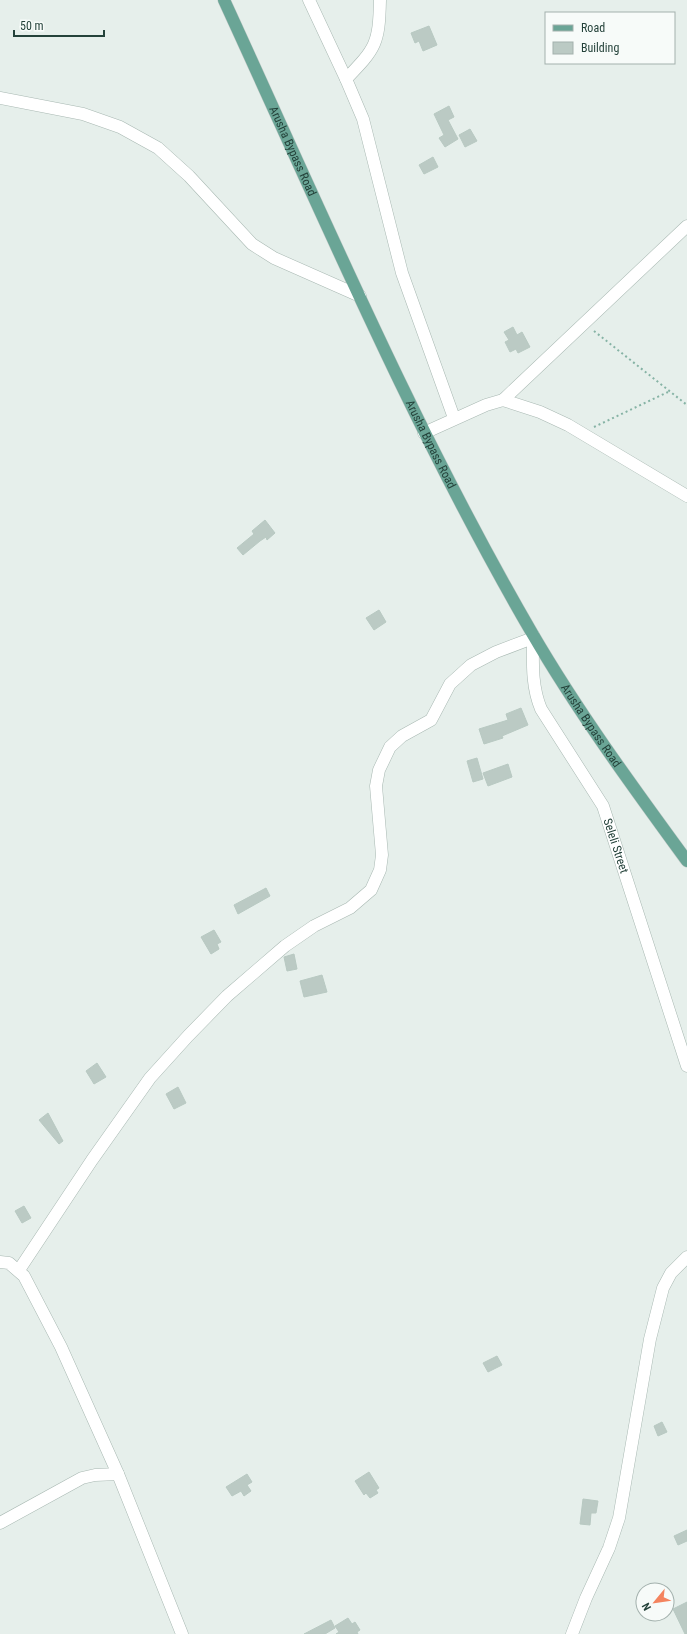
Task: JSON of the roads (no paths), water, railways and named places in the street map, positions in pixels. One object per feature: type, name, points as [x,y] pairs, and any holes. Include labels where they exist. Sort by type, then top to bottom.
[{"type":"main road","name":"Arusha Bypass Road","points":[[224,0],[424,433],[484,548],[533,637],[588,721],[687,861]]},
{"type":"street","points":[[309,0],[346,78],[363,119],[402,273],[454,418]]},
{"type":"street","points":[[346,78],[370,53],[376,43],[380,27],[380,0]]},
{"type":"street","points":[[0,98],[83,114],[120,127],[158,148],[189,176],[252,244],[274,258],[360,296]]},
{"type":"street","points":[[424,433],[454,418],[503,400],[583,322],[686,227]]},
{"type":"street","points":[[503,400],[540,412],[580,433],[687,496]]},
{"type":"street","points":[[19,1270],[92,1160],[150,1078],[188,1036],[227,996],[285,946],[314,926],[350,908],[371,890],[380,870],[382,855],[376,786],[379,770],[390,747],[402,736],[431,720],[450,684],[471,665],[496,652],[533,637]]},
{"type":"street","name":"Seleli Street","points":[[533,637],[533,684],[537,698],[541,709],[603,806],[687,1066]]},
{"type":"street","points":[[572,1634],[586,1598],[609,1548],[619,1518],[650,1339],[663,1288],[671,1273],[687,1258]]},
{"type":"street","points":[[0,1262],[9,1263],[19,1270],[62,1347],[118,1474],[182,1634]]},
{"type":"street","points":[[0,1523],[82,1478],[94,1475],[118,1474]]}]
